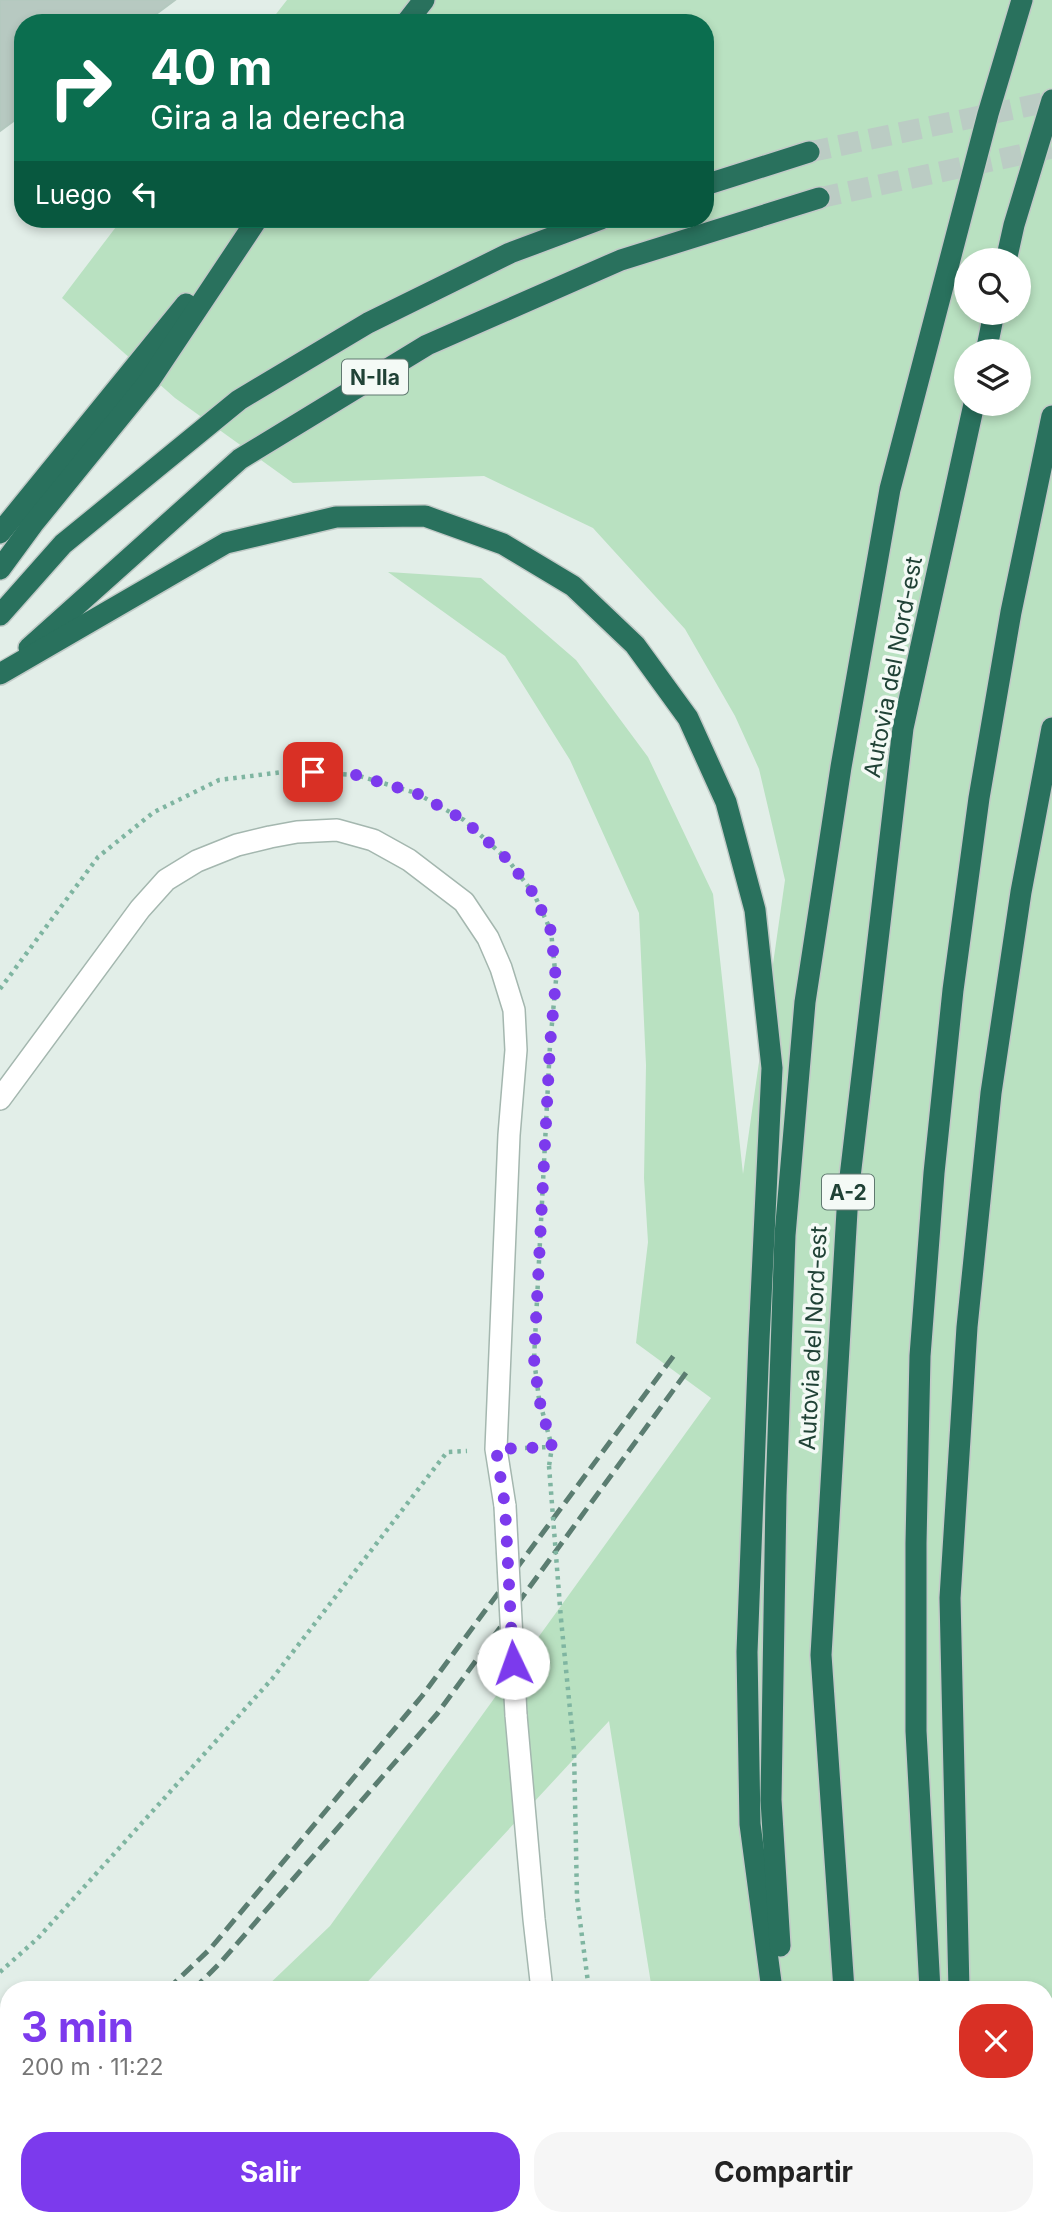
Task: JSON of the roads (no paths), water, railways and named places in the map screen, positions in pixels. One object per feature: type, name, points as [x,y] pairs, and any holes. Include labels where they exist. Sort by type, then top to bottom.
[{"type":"highway","points":[[413,14],[424,0]]},
{"type":"highway","points":[[781,1981],[771,1800],[776,1495],[785,1235],[805,1002],[841,767],[890,489],[988,114],[1022,0]]},
{"type":"highway","points":[[1009,248],[1052,100]]},
{"type":"highway","points":[[714,182],[810,152]]},
{"type":"highway","name":"N-IIa","points":[[0,674],[72,606],[240,459],[427,345],[621,260],[819,198]]},
{"type":"highway","points":[[0,533],[250,228]]},
{"type":"highway","points":[[0,569],[33,524],[150,380],[252,228]]},
{"type":"highway","points":[[0,615],[63,544],[239,400],[368,323],[510,253],[577,228]]},
{"type":"highway","name":"Autovia del Nord-est","points":[[843,1981],[821,1655],[848,1194],[903,728],[971,416]]},
{"type":"highway","points":[[930,1981],[916,1731],[916,1543],[920,1356],[933,1186],[953,990],[979,798],[1012,612],[1052,416]]},
{"type":"highway","points":[[0,674],[226,543],[337,517],[425,516],[503,544],[573,586],[635,645],[688,718],[726,802],[755,910],[772,1068],[758,1340],[747,1652],[750,1824],[771,1981]]},
{"type":"highway","points":[[959,1981],[950,1598],[967,1327],[991,1093],[1021,892],[1052,728]]},
{"type":"lane","points":[[0,1099],[140,909],[166,880],[197,861],[237,845],[297,832],[337,830],[373,840],[410,860],[464,902],[488,937],[514,1010],[516,1050],[509,1135],[496,1449],[505,1506],[516,1715],[541,1981]]},
{"type":"tunnel","points":[[809,152],[1052,101]]},
{"type":"tunnel","points":[[819,198],[1052,148]]},
{"type":"railway","points":[[176,1981],[210,1949],[422,1696],[675,1354]]},
{"type":"railway","points":[[202,1981],[437,1714],[688,1370]]}]
